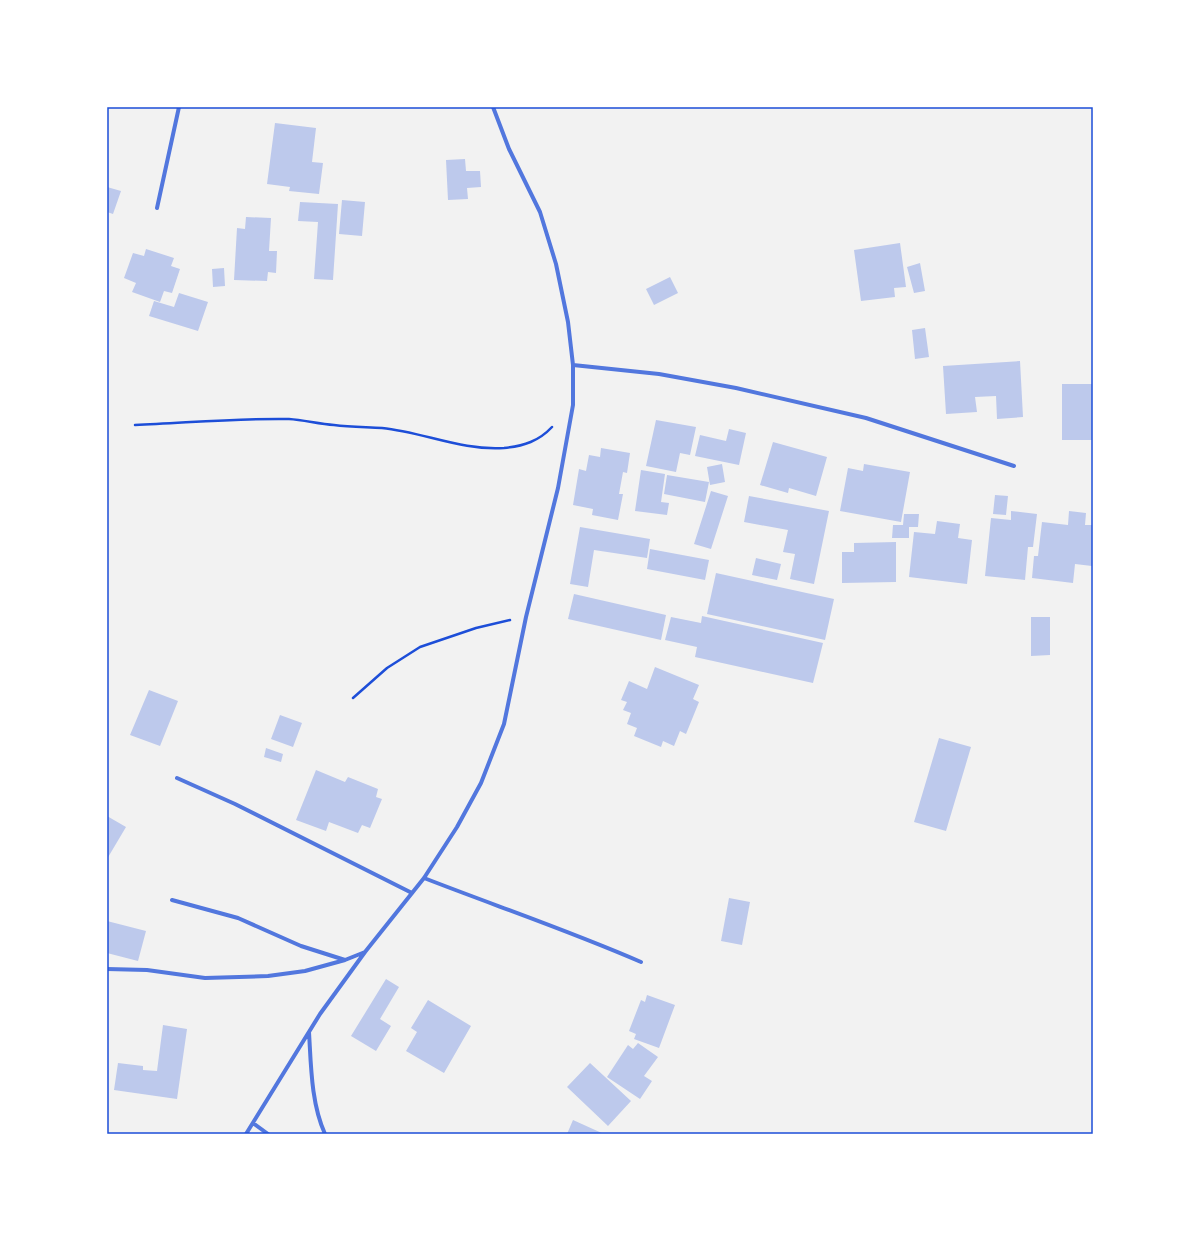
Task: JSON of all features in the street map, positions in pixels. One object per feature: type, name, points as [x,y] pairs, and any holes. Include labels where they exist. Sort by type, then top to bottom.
[{"type":"street","points":[[157,208],[179,107]]},
{"type":"street","points":[[246,1134],[309,1031],[365,952],[424,878],[457,827],[481,783],[504,724],[526,616],[558,488],[573,404],[573,365],[568,322],[552,249],[540,212],[509,149],[493,107]]},
{"type":"street","points":[[573,365],[659,374],[736,388],[866,418],[1014,466]]},
{"type":"street","points":[[177,778],[235,804],[412,893]]},
{"type":"street","points":[[424,878],[590,939],[641,962]]},
{"type":"street","points":[[172,900],[238,918],[302,946],[345,960]]},
{"type":"street","points":[[107,969],[147,970],[205,978],[268,976],[305,971],[345,960],[365,952]]},
{"type":"street","points":[[309,1031],[318,1119],[325,1134]]},
{"type":"street","points":[[253,1123],[268,1134]]},
{"type":"path","points":[[135,426],[238,419],[291,419],[335,425],[384,428],[481,448],[503,448],[521,446],[546,434],[573,404]]},
{"type":"path","points":[[353,698],[387,668],[420,647],[476,628],[526,616]]},
{"type":"building","points":[[275,123],[316,128],[312,162],[323,163],[319,194],[289,191],[290,187],[267,184]]},
{"type":"building","points":[[465,159],[466,171],[480,171],[481,187],[467,188],[468,199],[448,200],[446,160]]},
{"type":"building","points":[[107,187],[121,191],[113,214],[107,212]]},
{"type":"building","points":[[342,200],[365,202],[362,236],[339,234]]},
{"type":"building","points":[[300,202],[338,204],[333,280],[314,279],[318,222],[298,221]]},
{"type":"building","points":[[246,217],[271,218],[269,251],[277,251],[276,273],[268,272],[267,281],[234,280],[237,228],[245,229]]},
{"type":"building","points":[[900,243],[906,287],[894,288],[895,297],[861,301],[854,250]]},
{"type":"building","points":[[146,249],[174,258],[171,266],[180,269],[172,293],[164,291],[160,302],[132,292],[136,283],[124,278],[133,253],[144,256]]},
{"type":"building","points":[[920,263],[925,291],[914,293],[907,267]]},
{"type":"building","points":[[224,268],[225,286],[213,287],[212,269]]},
{"type":"building","points":[[670,277],[678,293],[654,305],[646,289]]},
{"type":"building","points":[[179,293],[208,302],[198,331],[149,316],[154,301],[174,307]]},
{"type":"building","points":[[925,328],[929,357],[915,359],[912,330]]},
{"type":"building","points":[[1020,361],[1023,417],[997,419],[996,396],[975,397],[977,412],[946,414],[943,366]]},
{"type":"building","points":[[1062,384],[1093,384],[1093,440],[1062,440]]},
{"type":"building","points":[[656,420],[696,427],[690,455],[680,453],[676,472],[646,466]]},
{"type":"building","points":[[729,429],[746,433],[739,465],[695,456],[700,435],[726,441]]},
{"type":"building","points":[[773,442],[827,457],[816,496],[789,488],[788,493],[760,485]]},
{"type":"building","points":[[601,448],[630,453],[627,473],[623,472],[619,494],[623,494],[618,520],[592,515],[593,509],[573,505],[579,469],[586,471],[589,455],[600,457]]},
{"type":"building","points":[[722,464],[725,482],[710,485],[707,467]]},
{"type":"building","points":[[864,464],[910,472],[901,522],[840,511],[848,468],[863,471]]},
{"type":"building","points":[[641,470],[665,474],[661,502],[669,503],[667,515],[635,511]]},
{"type":"building","points":[[667,475],[709,482],[705,502],[664,494]]},
{"type":"building","points":[[711,491],[728,496],[711,549],[694,544]]},
{"type":"building","points":[[995,495],[1008,496],[1006,515],[993,514]]},
{"type":"building","points":[[749,496],[829,511],[814,584],[790,579],[795,554],[783,552],[788,530],[744,522]]},
{"type":"building","points":[[1011,511],[1037,514],[1033,547],[1028,547],[1025,580],[985,576],[991,518],[1011,520]]},
{"type":"building","points":[[1069,511],[1086,513],[1085,525],[1093,525],[1092,566],[1075,564],[1073,583],[1032,578],[1034,556],[1038,556],[1042,522],[1068,525]]},
{"type":"building","points":[[904,514],[919,514],[918,527],[909,527],[909,538],[892,538],[893,525],[903,525]]},
{"type":"building","points":[[937,521],[960,524],[958,538],[972,540],[967,584],[909,577],[914,532],[935,534]]},
{"type":"building","points":[[580,527],[650,539],[647,558],[594,550],[588,587],[570,584]]},
{"type":"building","points":[[896,542],[896,582],[842,583],[842,552],[854,552],[854,543]]},
{"type":"building","points":[[650,549],[709,560],[705,580],[647,569]]},
{"type":"building","points":[[756,558],[781,564],[777,580],[752,575]]},
{"type":"building","points":[[716,573],[834,599],[825,640],[707,614]]},
{"type":"building","points":[[574,594],[666,615],[661,640],[568,619]]},
{"type":"building","points":[[702,616],[823,643],[813,683],[695,657],[697,647],[665,640],[671,617],[701,623]]},
{"type":"building","points":[[1031,617],[1050,617],[1050,655],[1031,656]]},
{"type":"building","points":[[655,667],[699,685],[693,699],[699,702],[686,734],[680,731],[674,746],[663,741],[661,747],[634,736],[637,728],[627,724],[631,713],[623,710],[627,702],[621,700],[629,681],[647,689]]},
{"type":"building","points":[[149,690],[178,701],[160,746],[130,735]]},
{"type":"building","points":[[280,715],[302,723],[293,747],[271,739]]},
{"type":"building","points":[[939,738],[971,747],[946,831],[914,822]]},
{"type":"building","points":[[266,748],[283,754],[281,762],[264,757]]},
{"type":"building","points":[[316,770],[345,782],[348,777],[378,789],[376,797],[382,799],[370,828],[362,825],[358,833],[329,822],[326,831],[296,820]]},
{"type":"building","points":[[107,816],[126,827],[107,859]]},
{"type":"building","points":[[729,898],[750,902],[742,945],[721,941]]},
{"type":"building","points":[[107,921],[146,931],[138,961],[107,953]]},
{"type":"building","points":[[386,979],[399,987],[380,1019],[391,1026],[376,1051],[351,1036]]},
{"type":"building","points":[[647,995],[675,1005],[659,1048],[634,1039],[636,1034],[629,1031],[641,1000],[645,1002]]},
{"type":"building","points":[[428,1000],[471,1026],[444,1073],[406,1051],[417,1032],[411,1028]]},
{"type":"building","points":[[163,1025],[187,1029],[177,1099],[114,1090],[118,1063],[143,1066],[143,1070],[157,1071]]},
{"type":"building","points":[[638,1043],[658,1057],[644,1076],[652,1081],[640,1099],[607,1077],[628,1045],[633,1049]]},
{"type":"building","points":[[590,1063],[631,1101],[608,1126],[567,1087]]},
{"type":"building","points":[[573,1120],[604,1134],[567,1134]]}]
